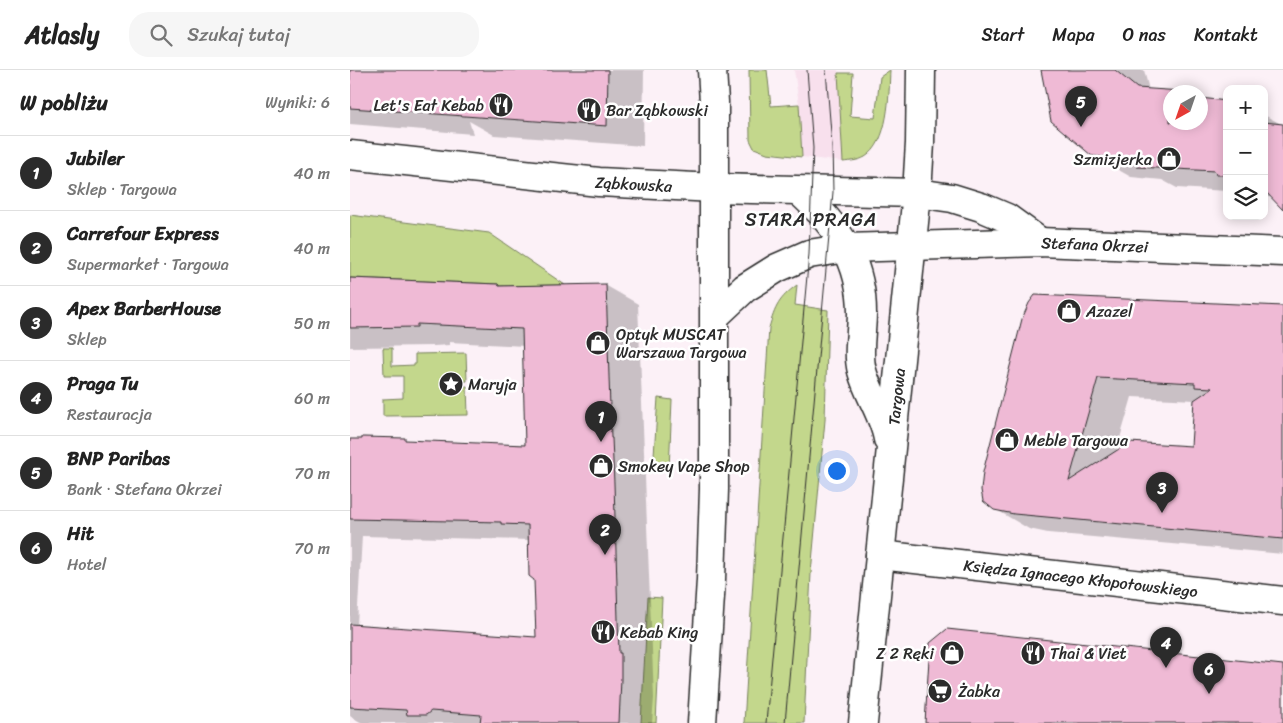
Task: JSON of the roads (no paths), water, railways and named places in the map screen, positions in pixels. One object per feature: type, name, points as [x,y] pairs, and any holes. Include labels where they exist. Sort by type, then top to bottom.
[{"type":"street","points":[[702,723],[714,498],[714,102],[712,70]]},
{"type":"street","name":"Targowa","points":[[863,723],[918,193],[921,70]]},
{"type":"street","name":"Ząbkowska","points":[[350,155],[600,182],[799,191],[918,193]]},
{"type":"street","points":[[799,191],[830,223],[847,248],[858,275],[862,299],[860,354],[862,371],[886,432],[890,456]]},
{"type":"street","name":"Stefana Okrzei","points":[[918,193],[952,198],[981,207],[1007,218],[1040,242],[1283,252]]},
{"type":"street","points":[[715,316],[745,288],[777,268],[809,254],[847,248],[1040,242]]},
{"type":"street","name":"Księdza Ignacego Kłopotowskiego","points":[[880,555],[1283,601]]},
{"type":"tram line","points":[[766,723],[809,254],[813,148],[807,70]]},
{"type":"tram line","points":[[785,723],[833,192],[832,146],[826,70]]},
{"type":"place","name":"Let's Eat Kebab","points":[[501,105]]},
{"type":"place","name":"Bar Ząbkowski","points":[[589,110]]},
{"type":"place","name":"BNP Paribas","points":[[1081,127]]},
{"type":"place","name":"Szmizjerka","points":[[1169,159]]},
{"type":"place","name":"Azazel","points":[[1069,311]]},
{"type":"place","name":"Optyk MUSCAT Warszawa Targowa","points":[[598,343]]},
{"type":"place","name":"Maryja","points":[[451,384]]},
{"type":"place","name":"Meble Targowa","points":[[1007,440]]},
{"type":"place","name":"Jubiler","points":[[601,442]]},
{"type":"place","name":"Smokey Vape Shop","points":[[601,466]]},
{"type":"place","name":"Apex BarberHouse","points":[[1162,513]]},
{"type":"place","name":"Carrefour Express","points":[[605,555]]},
{"type":"place","name":"Kebab King","points":[[603,632]]},
{"type":"place","name":"Z 2 Ręki","points":[[952,653]]},
{"type":"place","name":"Thai & Viet","points":[[1033,653]]},
{"type":"place","name":"Praga Tu","points":[[1166,668]]},
{"type":"place","name":"Żabka","points":[[940,691]]},
{"type":"place","name":"Hit","points":[[1209,694]]},
{"type":"district","name":"STARA PRAGA","points":[[811,219]]}]
